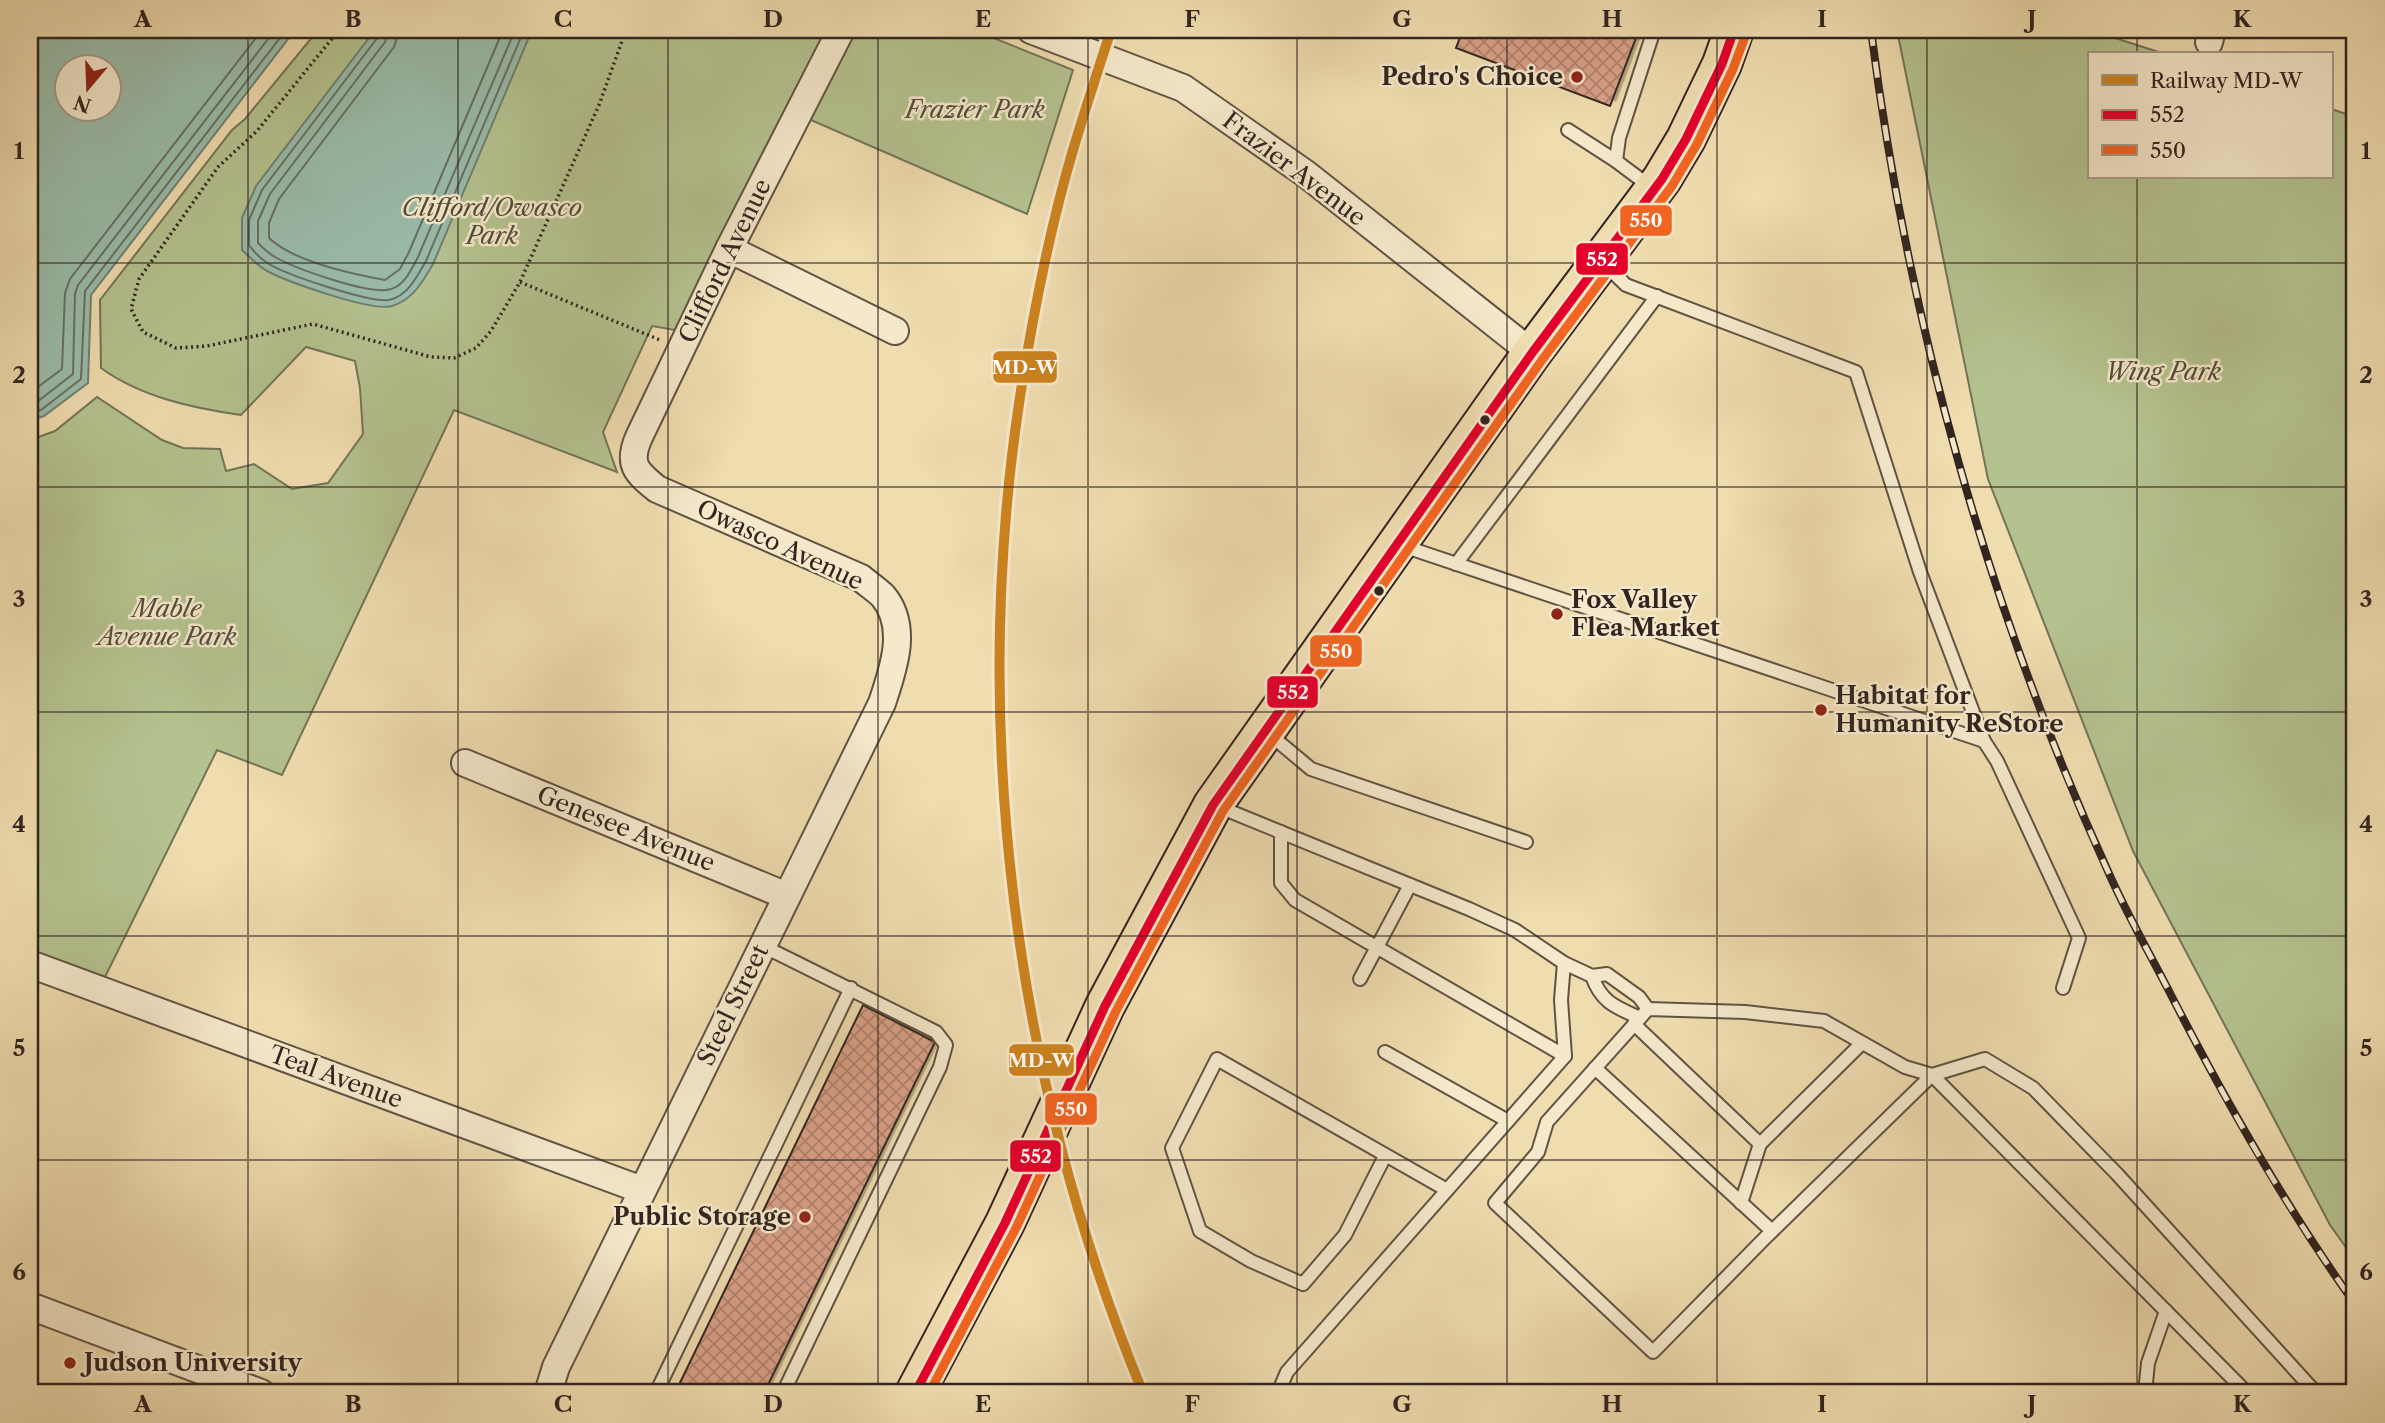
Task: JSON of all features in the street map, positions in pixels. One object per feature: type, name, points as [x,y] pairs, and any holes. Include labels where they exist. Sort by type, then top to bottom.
[{"type":"main road","points":[[915,1393],[1005,1223],[1105,1006],[1213,805],[1532,353],[1654,190],[1686,139],[1722,64],[1734,30]]},
{"type":"street","name":"Clifford Avenue","points":[[657,489],[642,477],[632,463],[634,449],[729,249],[841,30]]},
{"type":"street","name":"Frazier Avenue","points":[[1031,30],[1183,88],[1306,174],[1532,353]]},
{"type":"street","points":[[729,249],[895,331]]},
{"type":"street","name":"Owasco Avenue","points":[[657,489],[861,578],[883,596],[893,612]]},
{"type":"street","name":"Steel Street","points":[[548,1393],[556,1367],[882,703],[894,667],[898,638],[893,612]]},
{"type":"street","name":"Genesee Avenue","points":[[465,763],[787,896]]},
{"type":"street","name":"Teal Avenue","points":[[30,964],[642,1190]]},
{"type":"street","points":[[30,1306],[261,1393]]},
{"type":"lane","points":[[1616,161],[1619,138],[1654,30]]},
{"type":"lane","points":[[1568,130],[1654,190]]},
{"type":"lane","points":[[1601,262],[1626,285],[1856,372],[1920,572],[1984,741],[1997,761],[2079,938],[2063,988]]},
{"type":"lane","points":[[1456,564],[1657,296]]},
{"type":"lane","points":[[1397,544],[1984,741]]},
{"type":"lane","points":[[1266,731],[1311,769],[1526,842]]},
{"type":"lane","points":[[1213,805],[1410,884],[1515,930],[1564,963],[1592,976],[1607,974],[1639,997],[1641,1017],[1760,1144]]},
{"type":"lane","points":[[1281,832],[1281,883],[1295,900],[1565,1056]]},
{"type":"lane","points":[[1360,979],[1410,884]]},
{"type":"lane","points":[[763,946],[936,1032],[946,1045],[940,1067],[783,1393]]},
{"type":"lane","points":[[1278,1393],[1287,1372],[1565,1056],[1561,1000],[1564,963]]},
{"type":"lane","points":[[1592,976],[1598,992],[1618,1009],[1641,1017],[1745,1012],[1824,1021],[1905,1068],[1932,1075],[2247,1393]]},
{"type":"lane","points":[[656,1393],[851,989]]},
{"type":"lane","points":[[1641,1017],[1547,1122],[1538,1152],[1495,1203],[1653,1352],[1932,1075],[1984,1059],[2033,1088],[2117,1174],[2316,1393]]},
{"type":"lane","points":[[1741,1203],[1760,1144],[1862,1043]]},
{"type":"lane","points":[[1385,1052],[1508,1121]]},
{"type":"lane","points":[[1385,1156],[1345,1235],[1303,1284],[1251,1261],[1200,1231],[1172,1148],[1217,1059],[1447,1190]]},
{"type":"lane","points":[[1595,1068],[1772,1231]]},
{"type":"lane","points":[[2145,1393],[2148,1363],[2165,1311]]},
{"type":"path","points":[[339,30],[257,131],[218,167],[139,279],[131,309],[143,332],[176,348],[207,345],[313,324],[431,357],[454,358],[476,348],[491,331],[520,282],[599,105],[626,30]]},
{"type":"path","points":[[520,282],[682,349]]},
{"type":"green space","name":"Clifford/Owasco Park","points":[[318,30],[828,30],[675,330],[652,326],[603,432],[617,472],[454,410],[282,775],[217,750],[105,977],[30,950],[30,440],[55,431],[97,397],[162,440],[183,448],[220,449],[226,471],[254,464],[292,489],[328,483],[363,434],[355,361],[306,347],[241,415],[204,409],[150,394],[101,368],[100,300],[232,130],[245,119]]},
{"type":"green space","name":"Frazier Park","points":[[848,30],[974,30],[1073,70],[1027,214],[804,117]]},
{"type":"green space","name":"Wing Park","points":[[1897,30],[2090,30],[2159,52],[2088,52],[2088,178],[2332,178],[2332,109],[2355,117],[2355,1260],[2330,1225],[2133,851],[1988,479]]},
{"type":"water","points":[[30,30],[295,30],[91,295],[88,383],[44,416],[30,421]]},
{"type":"water","points":[[375,30],[532,30],[433,264],[412,295],[392,306],[382,307],[330,295],[278,276],[260,267],[242,250],[242,218],[256,186]]},
{"type":"building","name":"Pedro's Choice","points":[[1463,30],[1639,30],[1610,106],[1456,48]]},
{"type":"building","name":"Public Storage","points":[[863,1005],[935,1042],[764,1393],[675,1393]]},
{"type":"railway","points":[[1871,30],[1907,248],[1931,356],[1959,463],[2027,674],[2067,777],[2133,922],[2257,1153],[2355,1304]]},
{"type":"rail line","name":"MD-W","points":[[1111,30],[1064,180],[1030,335],[1005,523],[1000,649],[1003,776],[1014,903],[1034,1029],[1063,1153],[1099,1275],[1143,1393]]},
{"type":"transit line","name":"552","points":[[915,1393],[1005,1223],[1105,1006],[1213,805],[1532,353],[1662,179],[1686,139],[1722,64],[1734,30]]},
{"type":"transit line","name":"550","points":[[929,1393],[1016,1228],[1116,1011],[1223,811],[1542,360],[1672,186],[1697,144],[1733,69],[1746,34]]},
{"type":"place","name":"Pedro's Choice","points":[[1577,77]]},
{"type":"place","name":"Fox Valley Flea Market","points":[[1557,614]]},
{"type":"place","name":"Habitat for Humanity ReStore","points":[[1821,710]]},
{"type":"place","name":"Public Storage","points":[[805,1217]]},
{"type":"place","name":"Judson University","points":[[70,1363]]},
{"type":"park label","name":"Mable Avenue Park","points":[[167,623]]}]
